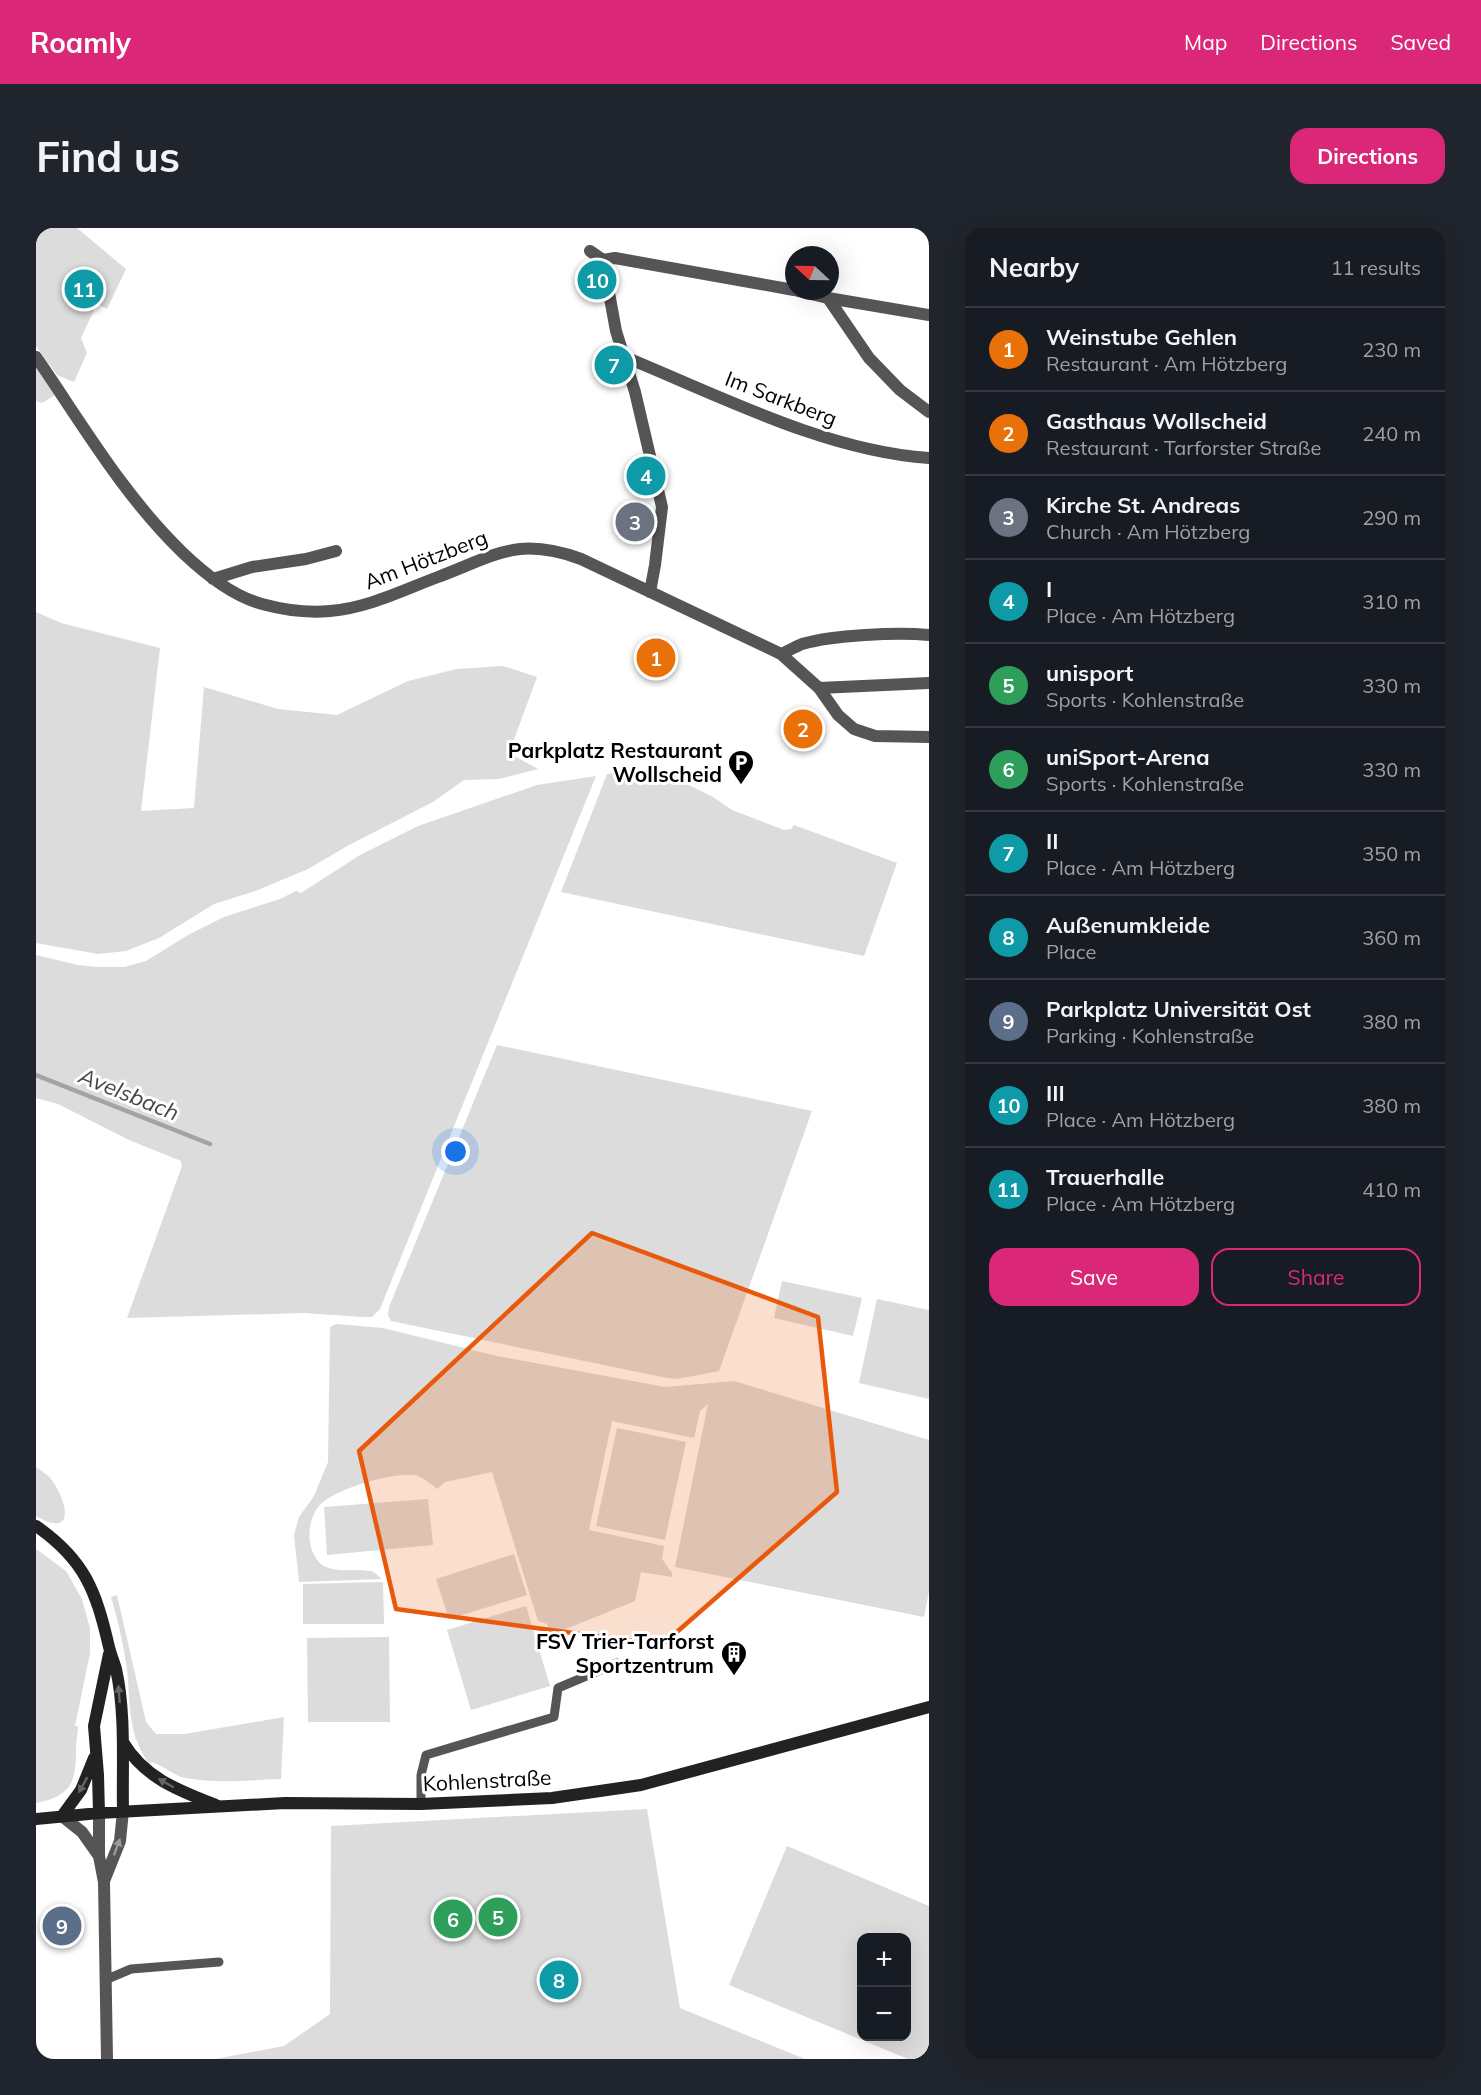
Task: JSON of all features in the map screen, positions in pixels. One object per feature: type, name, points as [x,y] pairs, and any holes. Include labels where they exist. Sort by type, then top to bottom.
[{"type":"main road","points":[[36,1526],[64,1548],[84,1573],[98,1601],[116,1670],[122,1740],[123,1811]]},
{"type":"main road","points":[[99,1813],[94,1719],[109,1649]]},
{"type":"main road","name":"Kohlenstraße","points":[[36,1819],[123,1811],[285,1803],[422,1804],[552,1798],[641,1785],[929,1707]]},
{"type":"main road","points":[[122,1740],[136,1761],[154,1776],[182,1791],[220,1806]]},
{"type":"main road","points":[[62,1816],[85,1783],[97,1751]]},
{"type":"street","points":[[590,251],[603,260],[615,258],[785,289]]},
{"type":"street","points":[[603,260],[614,321],[645,430],[662,507],[650,592]]},
{"type":"street","points":[[829,300],[869,358],[900,390],[929,412]]},
{"type":"street","points":[[839,300],[929,315]]},
{"type":"street","name":"Am Hötzberg","points":[[36,357],[117,479],[165,535],[213,579],[261,604],[295,610],[330,611],[364,605],[504,550],[553,549],[581,559],[781,654],[819,688],[838,715],[854,729],[874,736],[929,737]]},
{"type":"street","name":"Im Sarkberg","points":[[625,357],[834,441],[887,453],[929,458]]},
{"type":"street","points":[[213,579],[252,567],[306,559],[336,551]]},
{"type":"street","points":[[781,654],[801,644],[834,638],[929,634]]},
{"type":"street","points":[[819,688],[929,683]]},
{"type":"street","points":[[104,1882],[120,1841],[123,1811]]},
{"type":"street","points":[[99,1813],[99,1856],[104,1882],[107,2059]]},
{"type":"street","points":[[62,1816],[82,1832],[99,1856]]},
{"type":"lane","points":[[422,1804],[421,1775],[426,1755],[554,1717],[558,1688],[617,1663]]},
{"type":"lane","points":[[105,1980],[131,1969],[219,1962]]},
{"type":"highlighted area","points":[[592,1233],[818,1317],[837,1492],[662,1645],[396,1609],[359,1451]]},
{"type":"shaded area","points":[[36,228],[77,228],[126,269],[107,309],[97,304],[81,338],[87,353],[74,382],[57,375],[36,346]]},
{"type":"shaded area","points":[[36,367],[55,395],[42,403],[36,401]]},
{"type":"shaded area","points":[[36,612],[61,623],[160,648],[141,811],[194,808],[204,687],[278,709],[337,715],[408,681],[457,669],[503,666],[537,677],[509,753],[538,769],[499,779],[464,780],[433,802],[308,869],[258,890],[214,904],[159,938],[126,951],[98,954],[36,943]]},
{"type":"shaded area","points":[[633,771],[675,778],[713,797],[732,810],[784,830],[791,829],[794,825],[897,863],[864,956],[561,892],[607,774]]},
{"type":"shaded area","points":[[596,776],[380,1309],[372,1317],[304,1313],[127,1318],[182,1166],[181,1161],[129,1140],[58,1104],[36,1098],[36,955],[96,967],[124,967],[146,961],[188,935],[224,917],[280,899],[296,891],[301,893],[360,855],[418,826],[537,785]]},
{"type":"shaded area","points":[[497,1045],[812,1111],[719,1371],[677,1379],[667,1378],[391,1321],[388,1315],[389,1307]]},
{"type":"shaded area","points":[[782,1281],[862,1298],[853,1336],[774,1318]]},
{"type":"shaded area","points":[[877,1299],[929,1310],[929,1399],[859,1383]]},
{"type":"shaded area","points":[[336,1324],[383,1328],[497,1356],[665,1387],[734,1381],[929,1440],[929,1591],[924,1617],[675,1567],[708,1404],[700,1411],[694,1438],[612,1421],[589,1530],[664,1546],[662,1559],[672,1573],[672,1577],[641,1572],[635,1601],[551,1635],[547,1624],[538,1621],[492,1472],[445,1482],[437,1489],[417,1476],[404,1475],[380,1479],[341,1491],[323,1502],[311,1522],[310,1539],[314,1555],[318,1561],[329,1568],[371,1571],[382,1579],[299,1582],[294,1535],[299,1517],[314,1496],[328,1462],[330,1327]]},
{"type":"shaded area","points":[[617,1428],[686,1442],[665,1540],[596,1526]]},
{"type":"shaded area","points":[[36,1467],[51,1479],[61,1497],[65,1514],[63,1520],[58,1523],[36,1516]]},
{"type":"shaded area","points":[[428,1499],[433,1545],[327,1555],[324,1507]]},
{"type":"shaded area","points":[[36,1549],[66,1571],[82,1599],[90,1628],[90,1653],[75,1726],[78,1726],[78,1729],[73,1779],[64,1792],[36,1803]]},
{"type":"shaded area","points":[[514,1554],[527,1595],[449,1619],[436,1579]]},
{"type":"shaded area","points":[[383,1582],[384,1624],[303,1624],[303,1584]]},
{"type":"shaded area","points":[[117,1595],[146,1722],[156,1734],[185,1734],[284,1717],[281,1779],[197,1780],[182,1777],[152,1762],[149,1764],[133,1730],[126,1661],[111,1597]]},
{"type":"shaded area","points":[[526,1606],[550,1686],[471,1710],[447,1630]]},
{"type":"shaded area","points":[[389,1637],[390,1722],[308,1722],[307,1638]]},
{"type":"shaded area","points":[[647,1809],[680,2008],[805,2059],[215,2059],[284,2046],[330,2014],[331,1826]]},
{"type":"shaded area","points":[[787,1846],[929,1906],[929,2059],[908,2059],[864,2041],[911,2041],[911,1933],[857,1933],[857,2038],[729,1985]]},
{"type":"waterway","name":"Avelsbach","points":[[36,1075],[210,1144]]},
{"type":"place","name":"III","points":[[597,280]]},
{"type":"place","name":"Trauerhalle","points":[[84,289]]},
{"type":"place","name":"II","points":[[614,365]]},
{"type":"place","name":"I","points":[[646,476]]},
{"type":"place","name":"Kirche St. Andreas","points":[[635,522]]},
{"type":"place","name":"Weinstube Gehlen","points":[[656,658]]},
{"type":"place","name":"Gasthaus Wollscheid","points":[[803,729]]},
{"type":"place","name":"Parkplatz Restaurant Wollscheid","points":[[741,786]]},
{"type":"place","name":"FSV Trier-Tarforst Sportzentrum","points":[[734,1677]]},
{"type":"place","name":"unisport","points":[[498,1917]]},
{"type":"place","name":"uniSport-Arena","points":[[453,1919]]},
{"type":"place","name":"Parkplatz Universität Ost","points":[[62,1926]]},
{"type":"place","name":"Außenumkleide","points":[[559,1980]]}]
